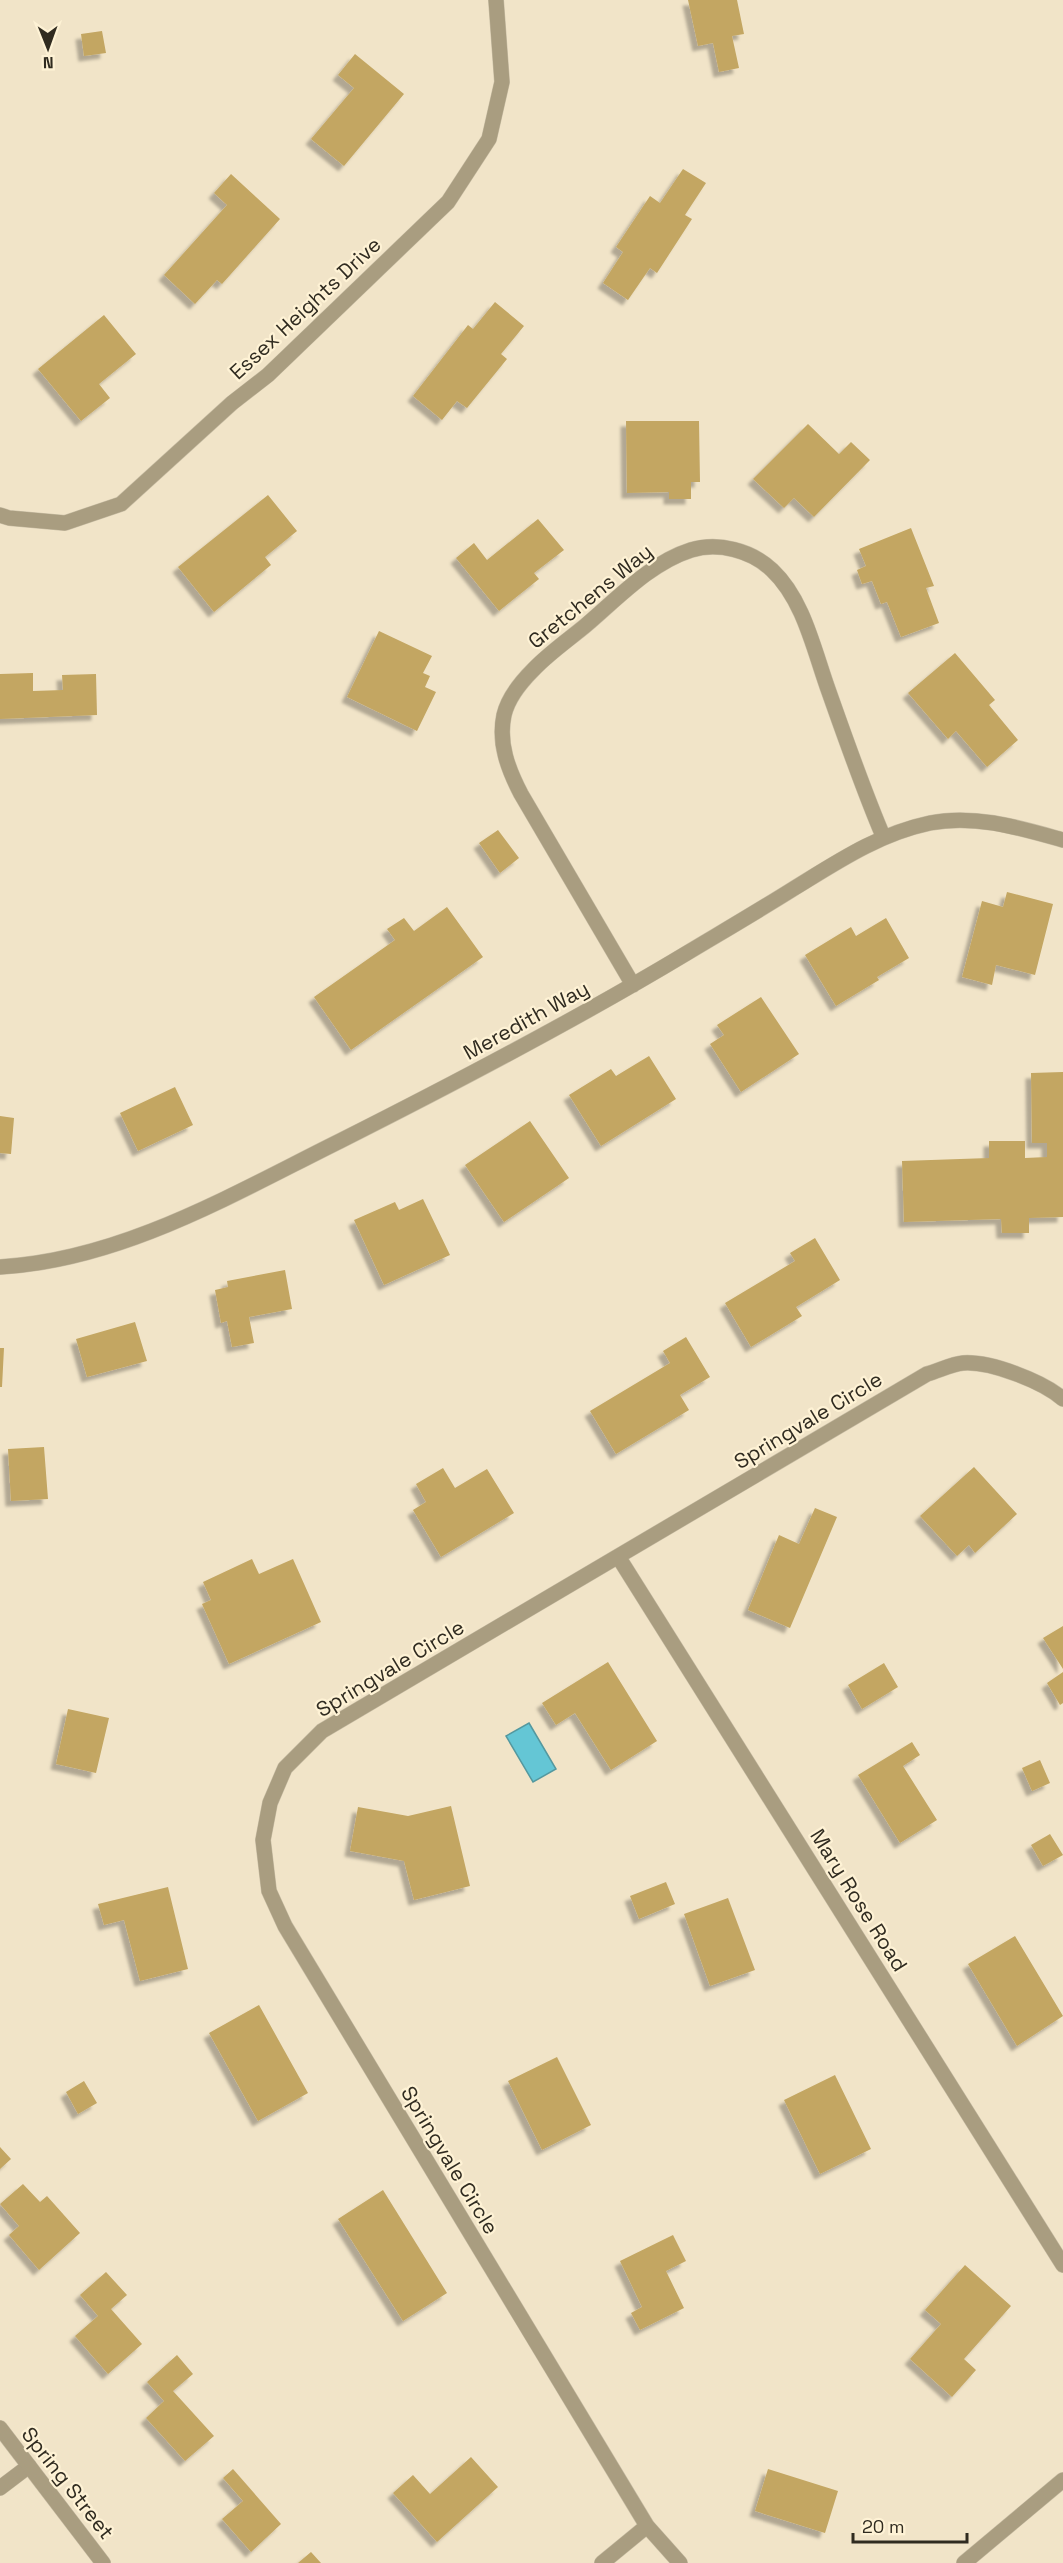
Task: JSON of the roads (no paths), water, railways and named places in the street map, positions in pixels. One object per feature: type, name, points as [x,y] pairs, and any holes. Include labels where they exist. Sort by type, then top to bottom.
[{"type":"street","name":"Essex Heights Drive","points":[[0,515],[65,524],[121,504],[232,403],[268,375],[448,202],[489,139],[502,82],[496,0]]},
{"type":"street","name":"Gretchens Way","points":[[633,985],[520,794],[506,760],[502,731],[504,715],[510,699],[533,669],[653,569],[693,550],[716,547],[738,550],[754,557],[771,569],[797,605],[883,836]]},
{"type":"street","name":"Meredith Way","points":[[0,1267],[30,1265],[112,1246],[208,1207],[477,1072],[633,985],[843,857],[883,836],[931,823],[965,820],[1006,825],[1063,840]]},
{"type":"street","name":"Springvale Circle","points":[[680,2563],[647,2526],[285,1926],[269,1891],[263,1840],[270,1803],[285,1768],[322,1731],[619,1558],[927,1374],[964,1363],[1010,1371],[1054,1391],[1063,1399]]},
{"type":"street","name":"Mary Rose Road","points":[[619,1558],[1063,2265]]},
{"type":"street","name":"Spring Street","points":[[0,2428],[103,2563]]},
{"type":"street","points":[[0,2488],[29,2466]]},
{"type":"street","points":[[964,2563],[1063,2480]]},
{"type":"street","points":[[602,2563],[647,2526]]},
{"type":"water","points":[[529,1723],[556,1769],[533,1782],[506,1736]]}]
